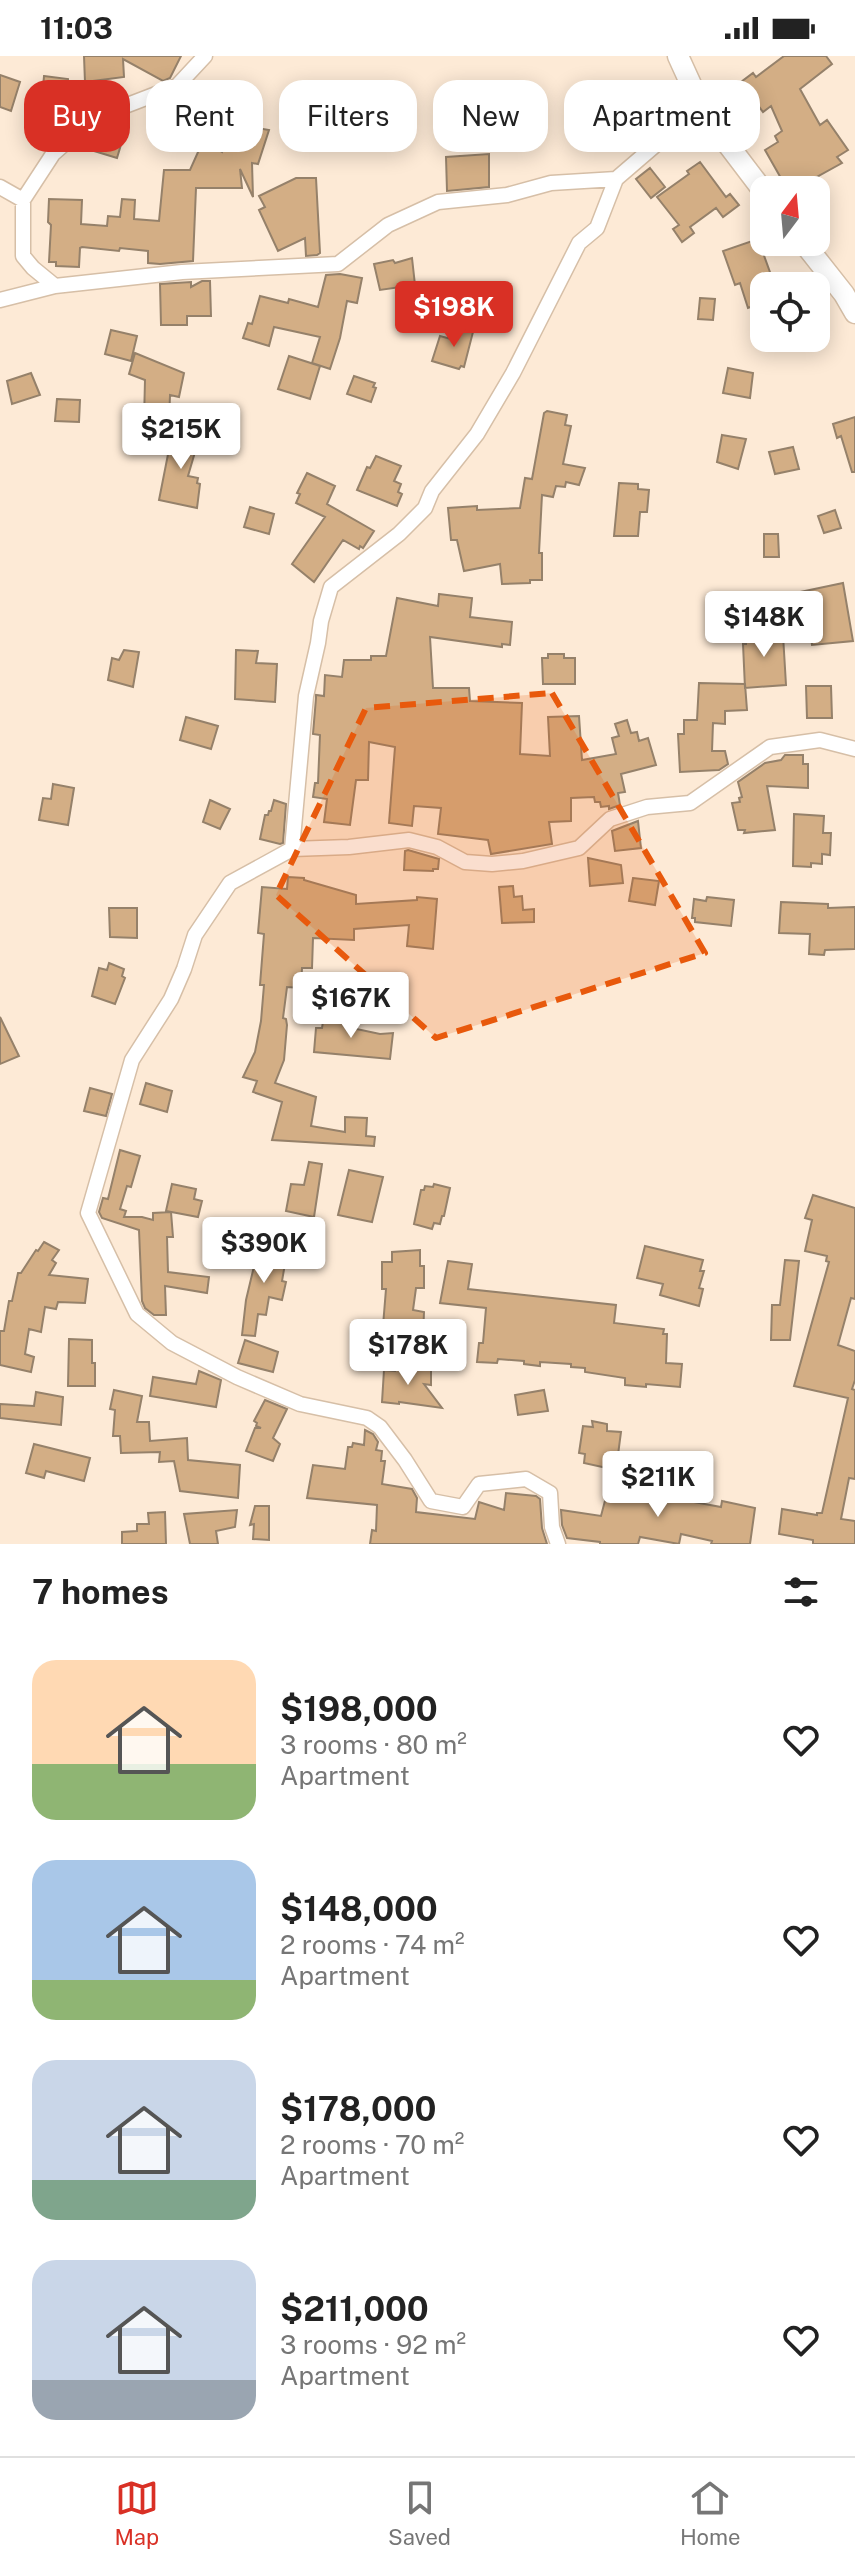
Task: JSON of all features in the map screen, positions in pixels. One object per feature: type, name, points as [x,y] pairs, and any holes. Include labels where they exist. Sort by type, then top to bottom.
[{"type":"main road","points":[[678,56],[689,80]]},
{"type":"main road","points":[[734,152],[752,176]]},
{"type":"main road","points":[[814,256],[855,313]]},
{"type":"street","points":[[55,286],[23,256],[23,200],[53,154],[87,124],[177,86],[205,56]]},
{"type":"street","points":[[292,849],[306,696],[331,587],[399,534],[425,508],[432,491],[477,434],[513,373],[579,243],[597,228],[616,179],[647,152]]},
{"type":"street","points":[[0,300],[55,286],[182,272],[338,264],[388,225],[438,202],[507,195],[551,183],[616,179]]},
{"type":"street","points":[[0,187],[23,200]]},
{"type":"street","points":[[558,1544],[552,1527],[550,1493],[526,1479],[479,1484],[463,1507],[431,1501],[380,1427],[367,1418],[300,1404],[237,1377],[172,1343],[137,1314],[88,1213],[132,1060],[171,999],[195,935],[230,883],[292,849],[409,840],[437,847],[465,862],[492,864],[523,861],[579,848],[610,819],[647,807],[690,803],[770,747],[820,740],[855,749]]},
{"type":"highlighted area","points":[[552,693],[705,953],[436,1038],[276,895],[366,708]]},
{"type":"building","points":[[84,56],[181,56],[170,78],[165,80],[123,59],[124,77],[85,80]]},
{"type":"building","points":[[784,56],[826,56],[832,64],[800,89],[820,125],[827,120],[848,150],[837,157],[842,163],[819,176],[780,176],[765,150],[778,142],[775,136],[782,131],[771,106],[763,112],[760,108],[760,80],[744,80],[753,73],[756,77]]},
{"type":"building","points":[[0,75],[20,82],[11,111],[0,107]]},
{"type":"building","points":[[44,76],[68,79],[68,80],[44,80]]},
{"type":"building","points":[[263,129],[269,130],[263,149]]},
{"type":"building","points":[[97,152],[119,152],[117,158]]},
{"type":"building","points":[[198,152],[262,152],[258,164],[252,163],[253,197],[240,169],[242,188],[196,188],[193,261],[148,263],[148,251],[82,247],[79,267],[56,266],[56,262],[49,262],[49,199],[82,200],[81,224],[107,226],[108,216],[120,217],[122,199],[135,200],[134,219],[159,221],[164,170],[190,170]]},
{"type":"building","points":[[489,154],[489,187],[447,191],[446,157]]},
{"type":"building","points":[[700,162],[726,197],[730,194],[739,205],[723,217],[716,208],[690,227],[694,233],[682,242],[673,229],[679,225],[657,197]]},
{"type":"building","points":[[650,168],[665,187],[651,198],[636,179]]},
{"type":"building","points":[[296,178],[316,178],[320,253],[317,255],[306,256],[305,238],[278,251],[259,210],[265,207],[259,196]]},
{"type":"building","points":[[750,242],[750,256],[764,256],[770,272],[750,272],[750,307],[740,283],[735,285],[723,251]]},
{"type":"building","points":[[412,258],[415,285],[380,290],[374,264]]},
{"type":"building","points":[[326,275],[362,278],[357,303],[347,301],[330,369],[312,363],[320,337],[274,327],[269,346],[243,338],[248,323],[252,324],[260,296],[288,303],[289,299],[318,307]]},
{"type":"building","points":[[202,281],[210,281],[211,316],[187,316],[187,325],[161,325],[160,284],[191,282],[191,287]]},
{"type":"building","points":[[700,298],[715,299],[713,320],[698,319]]},
{"type":"building","points":[[456,326],[473,332],[464,367],[459,369],[432,361],[440,336],[451,339]]},
{"type":"building","points":[[111,330],[137,336],[131,361],[105,354]]},
{"type":"building","points":[[135,353],[184,373],[179,397],[170,395],[169,422],[144,421],[145,380],[129,374]]},
{"type":"building","points":[[289,356],[320,366],[310,399],[278,389]]},
{"type":"building","points":[[728,368],[753,373],[750,398],[723,393]]},
{"type":"building","points":[[31,373],[40,395],[12,404],[7,381]]},
{"type":"building","points":[[354,376],[375,383],[371,402],[347,394]]},
{"type":"building","points":[[57,399],[80,400],[79,422],[55,421]]},
{"type":"building","points":[[544,413],[567,415],[565,425],[571,426],[563,464],[585,468],[579,485],[566,482],[565,487],[556,486],[553,497],[542,495],[539,553],[542,553],[542,580],[502,584],[500,564],[464,571],[457,540],[451,540],[448,508],[520,508],[525,478],[532,479]]},
{"type":"building","points":[[855,417],[855,472],[852,472],[841,436],[837,438],[833,424]]},
{"type":"building","points":[[173,429],[200,435],[188,476],[198,478],[197,483],[200,484],[197,508],[159,500]]},
{"type":"building","points":[[722,435],[746,439],[738,469],[717,462]]},
{"type":"building","points":[[793,447],[799,469],[775,474],[769,452]]},
{"type":"building","points":[[376,456],[401,466],[394,481],[401,484],[398,492],[402,494],[397,506],[357,490],[367,467],[370,468]]},
{"type":"building","points":[[307,473],[335,486],[327,504],[374,531],[363,548],[360,546],[359,549],[343,540],[314,582],[292,564],[325,517],[296,503],[300,494],[297,493]]},
{"type":"building","points":[[619,483],[638,484],[638,489],[649,490],[647,512],[640,512],[638,536],[614,536]]},
{"type":"building","points":[[250,507],[274,514],[269,534],[244,527]]},
{"type":"building","points":[[835,510],[841,528],[824,533],[818,516]]},
{"type":"building","points":[[764,534],[778,534],[779,557],[764,557]]},
{"type":"building","points":[[843,583],[853,641],[812,645],[808,615],[805,616],[800,592]]},
{"type":"building","points":[[439,594],[472,598],[470,617],[512,622],[510,645],[502,644],[502,647],[430,637],[433,688],[469,688],[470,701],[522,703],[520,754],[550,756],[548,717],[579,716],[582,760],[616,754],[612,738],[619,736],[615,724],[627,720],[631,733],[637,732],[639,741],[648,738],[656,765],[621,774],[625,792],[618,793],[620,805],[609,809],[609,806],[601,807],[594,797],[571,798],[571,821],[549,822],[552,844],[491,854],[488,840],[438,834],[441,808],[414,806],[412,826],[389,823],[395,747],[369,742],[368,780],[356,780],[350,825],[324,822],[327,799],[313,797],[315,783],[318,783],[320,735],[313,734],[316,695],[324,696],[325,675],[342,677],[344,660],[371,660],[371,656],[386,656],[397,598],[438,606]]},
{"type":"building","points":[[770,626],[777,626],[778,635],[783,635],[786,685],[745,688],[743,644],[746,644],[746,634],[760,634]]},
{"type":"building","points":[[124,650],[139,652],[133,687],[108,680],[112,658],[119,660]]},
{"type":"building","points":[[236,650],[258,651],[256,663],[277,664],[275,702],[235,699]]},
{"type":"building","points":[[548,654],[575,658],[575,684],[543,684],[542,658],[548,658]]},
{"type":"building","points":[[699,683],[745,684],[747,710],[725,711],[725,724],[713,723],[712,751],[725,751],[728,764],[719,770],[680,772],[678,734],[684,734],[684,720],[697,720]]},
{"type":"building","points":[[806,686],[831,686],[832,718],[807,718]]},
{"type":"building","points":[[186,717],[218,726],[211,749],[180,740]]},
{"type":"building","points":[[785,755],[803,755],[803,764],[808,764],[808,788],[767,786],[775,830],[744,833],[745,830],[738,830],[732,803],[740,802],[739,798],[742,797],[738,782],[765,763],[781,760]]},
{"type":"building","points":[[53,784],[74,788],[68,825],[39,820],[43,798],[51,799]]},
{"type":"building","points":[[210,800],[230,809],[220,829],[203,822]]},
{"type":"building","points":[[274,800],[286,804],[283,843],[280,844],[260,839],[265,815],[271,811]]},
{"type":"building","points":[[794,814],[824,816],[823,833],[831,833],[830,855],[822,854],[822,864],[793,866]]},
{"type":"building","points":[[638,821],[641,848],[615,851],[612,831]]},
{"type":"building","points":[[405,851],[439,859],[438,869],[404,870]]},
{"type":"building","points":[[588,858],[621,865],[623,883],[590,886]]},
{"type":"building","points":[[288,877],[304,878],[356,895],[356,904],[417,900],[417,897],[437,899],[433,949],[407,946],[409,925],[354,929],[354,940],[313,938],[312,968],[302,968],[301,988],[287,987],[283,1018],[287,1025],[284,1060],[275,1083],[316,1097],[311,1126],[345,1132],[345,1117],[367,1118],[366,1136],[375,1137],[374,1146],[272,1140],[282,1102],[253,1092],[257,1081],[243,1077],[255,1052],[261,1021],[264,934],[258,933],[262,887],[287,889]]},
{"type":"building","points":[[633,878],[659,881],[655,905],[629,901]]},
{"type":"building","points":[[513,886],[514,897],[522,896],[523,910],[534,909],[534,922],[502,923],[499,887]]},
{"type":"building","points":[[707,897],[734,900],[731,926],[695,922],[692,918],[694,899],[706,901]]},
{"type":"building","points":[[781,902],[828,904],[828,908],[855,907],[855,949],[825,950],[824,955],[809,954],[810,934],[779,933]]},
{"type":"building","points":[[109,908],[137,908],[137,938],[110,937]]},
{"type":"building","points":[[109,963],[124,969],[122,976],[125,978],[115,1004],[92,996],[99,968],[107,970]]},
{"type":"building","points":[[324,1015],[348,1018],[347,1027],[380,1034],[393,1033],[390,1059],[314,1052],[316,1028],[322,1028]]},
{"type":"building","points":[[0,1017],[19,1056],[0,1064]]},
{"type":"building","points":[[146,1083],[172,1091],[167,1112],[140,1104]]},
{"type":"building","points":[[90,1088],[112,1094],[106,1116],[84,1111]]},
{"type":"building","points":[[120,1150],[140,1156],[131,1187],[127,1186],[120,1209],[126,1211],[124,1217],[153,1220],[153,1213],[171,1212],[173,1237],[167,1237],[168,1272],[209,1277],[207,1293],[165,1286],[166,1315],[154,1315],[142,1301],[139,1230],[102,1218],[99,1212],[103,1198],[108,1199]]},
{"type":"building","points":[[309,1162],[322,1164],[314,1217],[286,1211],[291,1184],[304,1185]]},
{"type":"building","points":[[349,1170],[383,1177],[372,1222],[338,1215]]},
{"type":"building","points":[[172,1184],[196,1189],[194,1199],[202,1201],[198,1217],[166,1211]]},
{"type":"building","points":[[434,1184],[450,1188],[444,1216],[440,1224],[434,1223],[432,1229],[414,1224],[421,1190]]},
{"type":"building","points":[[813,1195],[855,1208],[855,1299],[851,1298],[838,1345],[855,1351],[852,1389],[855,1390],[855,1479],[849,1478],[841,1519],[855,1521],[855,1544],[813,1544],[813,1540],[779,1534],[782,1509],[817,1515],[822,1513],[848,1398],[794,1386],[829,1262],[826,1261],[827,1256],[805,1251],[812,1220],[805,1218]]},
{"type":"building","points":[[260,1241],[276,1244],[275,1250],[282,1251],[281,1258],[286,1258],[282,1281],[286,1282],[282,1300],[269,1297],[266,1315],[258,1314],[255,1336],[242,1335],[246,1300]]},
{"type":"building","points":[[44,1242],[59,1250],[52,1260],[56,1263],[49,1275],[88,1279],[85,1303],[58,1302],[56,1309],[45,1307],[41,1332],[29,1329],[25,1354],[34,1357],[31,1372],[0,1365],[0,1331],[4,1331],[18,1273]]},
{"type":"building","points":[[645,1246],[703,1260],[700,1271],[704,1271],[699,1288],[703,1289],[699,1306],[660,1295],[663,1284],[637,1278]]},
{"type":"building","points":[[420,1250],[424,1288],[416,1288],[413,1310],[424,1312],[423,1337],[418,1336],[417,1341],[382,1338],[386,1289],[382,1289],[382,1262],[392,1262],[392,1252]]},
{"type":"building","points":[[785,1260],[799,1261],[790,1340],[771,1340],[772,1305],[780,1305]]},
{"type":"building","points":[[448,1261],[472,1264],[468,1289],[616,1305],[614,1323],[664,1329],[663,1334],[667,1334],[666,1363],[682,1364],[680,1387],[625,1385],[625,1378],[585,1372],[585,1368],[571,1367],[571,1364],[540,1362],[540,1366],[498,1359],[497,1363],[477,1362],[479,1343],[483,1343],[486,1308],[440,1303]]},
{"type":"building","points":[[69,1339],[92,1340],[95,1386],[68,1386]]},
{"type":"building","points":[[245,1340],[278,1352],[273,1372],[238,1363]]},
{"type":"building","points":[[396,1366],[431,1368],[431,1385],[424,1384],[442,1408],[382,1402],[384,1370],[395,1371]]},
{"type":"building","points":[[199,1371],[221,1380],[216,1407],[150,1396],[153,1377],[196,1384]]},
{"type":"building","points":[[114,1390],[142,1396],[137,1422],[149,1422],[150,1441],[187,1438],[188,1460],[240,1465],[238,1498],[180,1491],[174,1461],[159,1462],[160,1452],[121,1453],[120,1436],[113,1436],[115,1410],[110,1409]]},
{"type":"building","points":[[544,1390],[548,1411],[518,1415],[515,1395]]},
{"type":"building","points":[[36,1392],[63,1397],[61,1425],[0,1418],[0,1404],[34,1406]]},
{"type":"building","points":[[265,1400],[287,1409],[273,1438],[280,1444],[273,1461],[246,1451],[255,1428],[261,1428],[254,1421]]},
{"type":"building","points":[[592,1421],[607,1424],[607,1431],[621,1432],[616,1470],[584,1463],[585,1454],[579,1453],[583,1426],[593,1427]]},
{"type":"building","points":[[365,1430],[373,1434],[378,1442],[376,1450],[382,1451],[381,1461],[385,1461],[382,1484],[412,1489],[417,1498],[416,1512],[475,1519],[479,1502],[504,1510],[506,1493],[536,1496],[540,1499],[542,1528],[547,1544],[370,1544],[372,1530],[376,1531],[377,1505],[307,1498],[313,1465],[345,1469],[348,1447],[352,1447],[353,1443],[364,1445]]},
{"type":"building","points":[[34,1444],[90,1458],[84,1481],[46,1471],[44,1478],[26,1473]]},
{"type":"building","points":[[612,1474],[645,1482],[643,1493],[668,1500],[669,1494],[684,1496],[683,1500],[721,1507],[722,1501],[755,1508],[750,1544],[711,1544],[712,1541],[681,1534],[679,1544],[640,1537],[638,1544],[600,1544],[567,1538],[561,1510],[601,1516]]},
{"type":"building","points":[[255,1506],[269,1506],[269,1540],[253,1539],[254,1524],[250,1525]]},
{"type":"building","points":[[237,1510],[235,1527],[216,1531],[218,1544],[190,1544],[184,1514]]},
{"type":"building","points":[[165,1512],[166,1544],[122,1544],[122,1532],[137,1531],[137,1524],[149,1524],[148,1513]]}]
